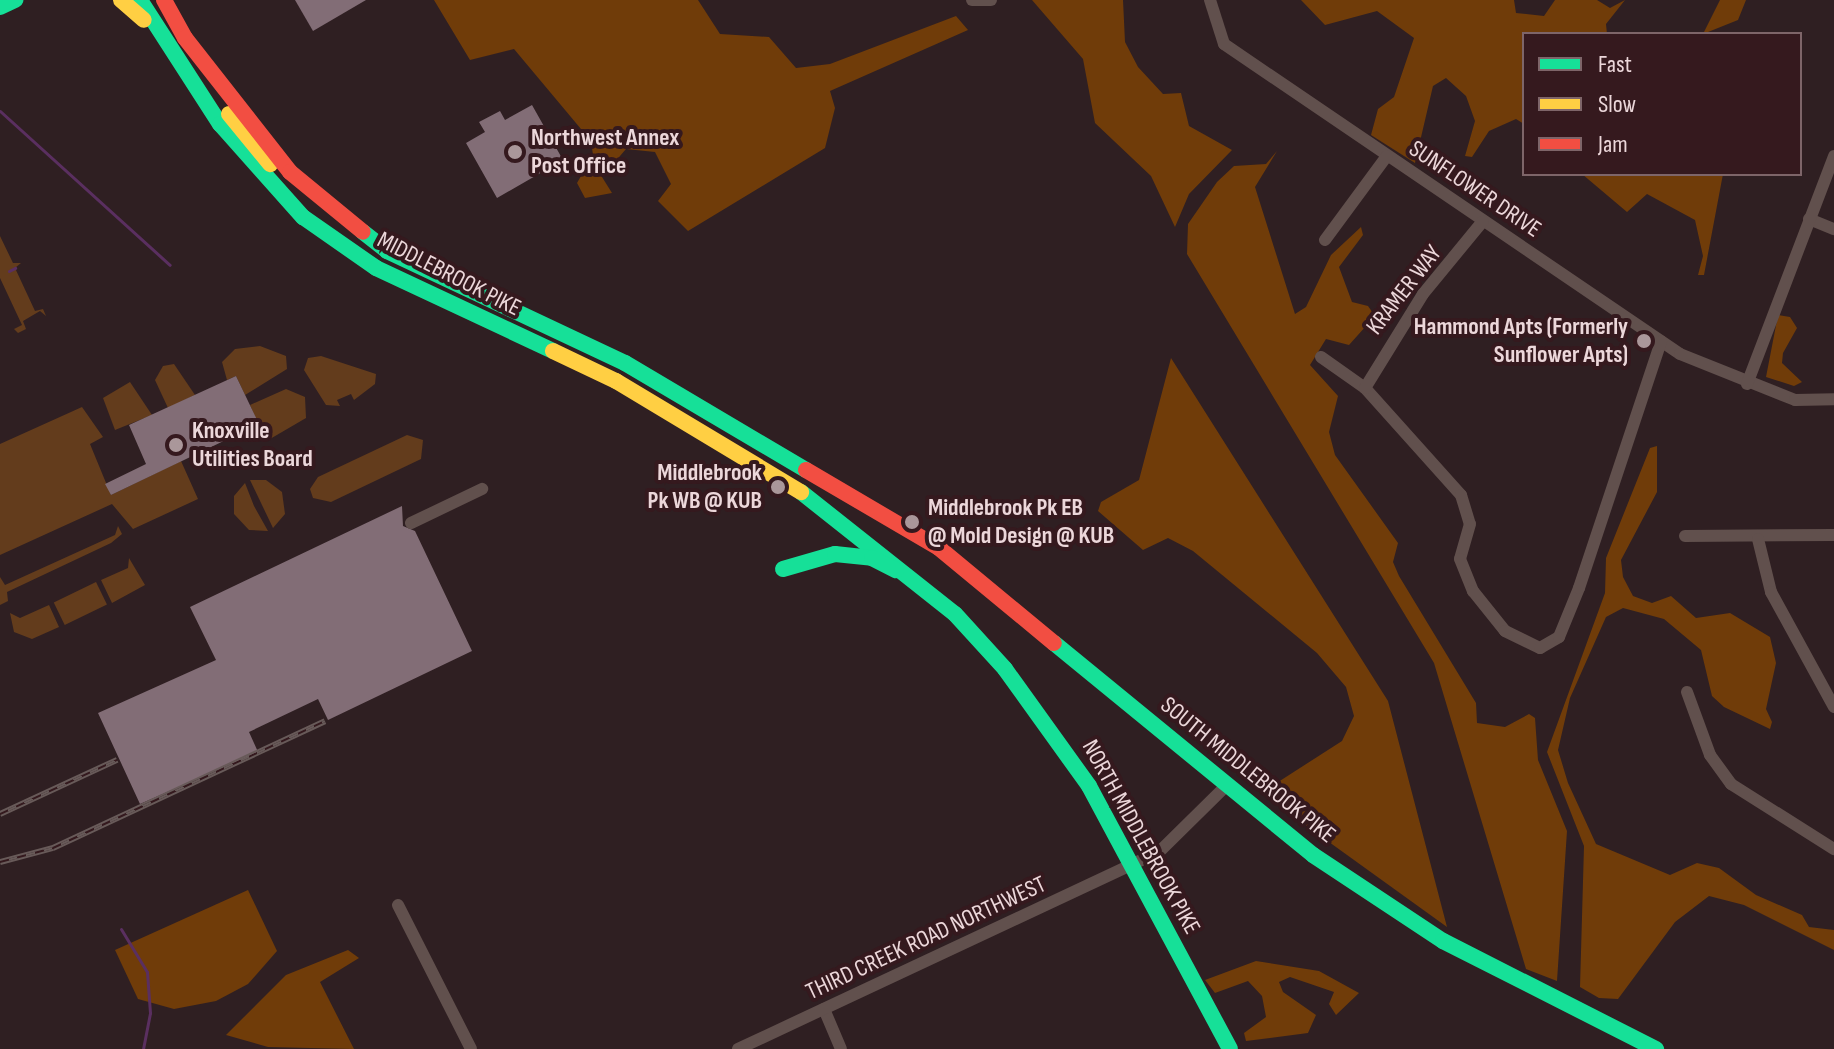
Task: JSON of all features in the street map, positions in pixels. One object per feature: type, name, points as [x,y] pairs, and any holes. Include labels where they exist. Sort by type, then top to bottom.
[{"type":"main road","points":[[0,7],[15,0]]},
{"type":"main road","points":[[121,0],[164,42]]},
{"type":"main road","name":"MIDDLEBROOK PIKE","points":[[140,0],[164,42],[267,182],[332,238],[392,276],[616,381],[815,500]]},
{"type":"main road","points":[[153,0],[179,47],[249,140],[283,178],[334,214]]},
{"type":"main road","name":"MIDDLEBROOK PIKE","points":[[164,0],[240,111],[334,214],[387,251],[625,363],[838,486]]},
{"type":"main road","name":"SOUTH MIDDLEBROOK PIKE","points":[[838,486],[1000,594],[1226,786],[1414,924],[1656,1049]]},
{"type":"main road","name":"NORTH MIDDLEBROOK PIKE","points":[[815,500],[926,587],[1005,669],[1043,718],[1133,866],[1230,1049]]},
{"type":"main road","points":[[783,569],[849,555],[885,564],[926,587]]},
{"type":"street","points":[[972,0],[991,0]]},
{"type":"street","name":"SUNFLOWER DRIVE","points":[[1210,0],[1224,44],[1661,341],[1747,384],[1795,400],[1834,399]]},
{"type":"street","points":[[1325,240],[1387,156]]},
{"type":"street","points":[[1747,384],[1834,156]]},
{"type":"street","points":[[1809,219],[1834,229]]},
{"type":"street","name":"KRAMER WAY","points":[[1365,388],[1423,294],[1483,221]]},
{"type":"street","points":[[1321,357],[1365,388],[1469,509],[1462,570],[1489,617],[1521,642],[1540,648],[1559,637],[1579,588],[1661,341]]},
{"type":"street","points":[[411,523],[482,489]]},
{"type":"street","points":[[1685,536],[1758,539],[1834,535]]},
{"type":"street","points":[[1758,539],[1771,592],[1834,707]]},
{"type":"street","points":[[1687,692],[1710,755],[1731,784],[1834,849]]},
{"type":"street","name":"THIRD CREEK ROAD NORTHWEST","points":[[738,1049],[1133,866],[1175,841],[1226,786]]},
{"type":"street","points":[[398,905],[471,1049]]},
{"type":"street","points":[[824,1009],[841,1049]]},
{"type":"shaded area","points":[[434,0],[698,0],[720,34],[769,37],[796,68],[830,64],[956,16],[968,30],[830,91],[835,108],[825,148],[688,231],[658,201],[671,184],[655,152],[626,149],[602,177],[612,193],[585,198],[577,183],[593,155],[591,141],[514,49],[470,60]]},
{"type":"shaded area","points":[[1032,0],[1123,0],[1125,42],[1138,67],[1163,94],[1181,93],[1189,126],[1232,150],[1189,194],[1175,227],[1151,176],[1095,123],[1083,59]]},
{"type":"shaded area","points":[[1301,0],[1514,0],[1516,13],[1544,16],[1555,0],[1597,0],[1610,8],[1625,0],[1606,24],[1607,32],[1522,32],[1522,123],[1516,119],[1489,131],[1472,157],[1465,156],[1475,121],[1466,96],[1446,78],[1433,86],[1415,163],[1371,135],[1378,109],[1394,97],[1414,38],[1377,11],[1325,25]]},
{"type":"shaded area","points":[[1720,0],[1746,0],[1738,20],[1704,32]]},
{"type":"shaded area","points":[[1277,151],[1255,187],[1295,314],[1306,307],[1331,255],[1361,227],[1363,235],[1339,267],[1352,302],[1368,306],[1375,316],[1349,345],[1326,339],[1310,365],[1338,396],[1329,432],[1335,455],[1398,543],[1393,562],[1399,576],[1476,703],[1477,723],[1505,727],[1529,714],[1535,718],[1538,760],[1567,831],[1557,981],[1526,969],[1434,663],[1187,254],[1188,224],[1217,182],[1234,166],[1266,164]]},
{"type":"shaded area","points":[[1584,176],[1723,176],[1704,275],[1698,275],[1703,256],[1695,220],[1647,194],[1627,212]]},
{"type":"shaded area","points":[[0,236],[13,263],[21,263],[15,268],[35,311],[43,309],[46,316],[40,311],[23,321],[26,329],[18,333],[14,329],[22,325],[0,278]]},
{"type":"shaded area","points":[[1778,315],[1790,317],[1797,328],[1783,353],[1782,363],[1802,382],[1794,386],[1766,377]]},
{"type":"shaded area","points":[[260,346],[286,356],[287,369],[245,395],[236,376],[227,380],[222,362],[235,349]]},
{"type":"shaded area","points":[[321,356],[376,374],[375,384],[354,400],[351,394],[337,400],[340,406],[326,405],[304,370],[308,358]]},
{"type":"shaded area","points":[[1171,358],[1388,701],[1447,927],[1261,793],[1342,741],[1354,716],[1346,687],[1317,653],[1193,551],[1168,538],[1143,550],[1098,511],[1101,502],[1139,480]]},
{"type":"shaded area","points":[[174,364],[195,395],[168,408],[155,380],[163,366]]},
{"type":"shaded area","points":[[130,382],[152,415],[115,430],[103,398]]},
{"type":"shaded area","points":[[286,389],[305,397],[306,418],[270,439],[255,436],[249,429],[258,424],[250,405]]},
{"type":"shaded area","points":[[82,407],[103,437],[90,444],[111,495],[181,461],[198,499],[133,529],[112,504],[0,555],[0,444]]},
{"type":"shaded area","points":[[407,435],[423,440],[421,459],[331,502],[313,498],[310,489],[318,477]]},
{"type":"shaded area","points":[[1657,446],[1657,492],[1621,560],[1623,577],[1633,596],[1652,603],[1671,596],[1696,618],[1730,613],[1770,637],[1776,663],[1766,709],[1772,722],[1770,729],[1724,707],[1712,696],[1701,650],[1664,619],[1623,608],[1606,617],[1570,698],[1558,750],[1568,783],[1596,844],[1670,875],[1697,863],[1719,868],[1756,895],[1802,915],[1809,927],[1834,930],[1834,950],[1744,905],[1709,896],[1675,922],[1618,999],[1599,998],[1580,987],[1584,846],[1547,752],[1605,593],[1606,558],[1650,448]]},
{"type":"shaded area","points":[[250,480],[266,480],[282,492],[285,514],[273,528]]},
{"type":"shaded area","points":[[245,483],[268,531],[249,530],[234,514],[234,496]]},
{"type":"shaded area","points":[[118,526],[122,534],[111,543],[7,592],[8,601],[0,605],[0,577],[5,585],[115,535]]},
{"type":"shaded area","points":[[129,558],[145,585],[112,603],[101,580],[128,568]]},
{"type":"shaded area","points":[[96,582],[107,604],[65,625],[54,603]]},
{"type":"shaded area","points":[[49,605],[59,627],[32,639],[14,632],[10,613],[20,618]]},
{"type":"shaded area","points":[[248,890],[277,951],[248,984],[216,1001],[174,1009],[138,999],[115,950]]},
{"type":"shaded area","points":[[348,950],[359,958],[320,982],[354,1049],[268,1047],[226,1035],[286,975]]},
{"type":"shaded area","points":[[1256,961],[1319,971],[1359,993],[1336,1015],[1329,1004],[1334,992],[1290,977],[1279,982],[1283,992],[1316,1015],[1308,1033],[1246,1041],[1244,1033],[1266,1017],[1262,996],[1248,981],[1215,993],[1205,980]]},
{"type":"building","points":[[295,0],[366,0],[313,31]]},
{"type":"building","name":"Northwest Annex Post Office","points":[[532,105],[563,160],[497,198],[466,143],[485,132],[479,122],[500,111],[505,120]]},
{"type":"building","name":"Knoxville Utilities Board","points":[[236,376],[259,424],[111,495],[105,484],[146,464],[129,425]]},
{"type":"building","name":"Knoxville Utilities Board","points":[[402,506],[403,526],[415,531],[472,651],[328,720],[318,699],[249,732],[258,752],[140,804],[98,713],[216,660],[190,607]]},
{"type":"waterway","points":[[0,111],[170,265]]},
{"type":"waterway","points":[[9,271],[15,268]]},
{"type":"waterway","points":[[121,929],[147,972],[150,1013],[143,1049]]},
{"type":"railway","points":[[0,862],[53,848],[325,721]]},
{"type":"railway","points":[[0,814],[117,760]]},
{"type":"traffic: fast","points":[[0,7],[15,0]]},
{"type":"traffic: fast","points":[[140,0],[220,124],[303,217],[376,268],[553,351]]},
{"type":"traffic: fast","points":[[363,232],[387,251],[625,363],[806,470]]},
{"type":"traffic: fast","points":[[801,492],[955,614],[1005,669],[1089,786],[1230,1049]]},
{"type":"traffic: fast","points":[[783,569],[835,554],[872,558],[896,570]]},
{"type":"traffic: fast","points":[[1054,643],[1313,855],[1443,941],[1656,1049]]},
{"type":"traffic: slow","points":[[121,0],[144,20]]},
{"type":"traffic: slow","points":[[229,114],[270,164]]},
{"type":"traffic: slow","points":[[553,351],[616,381],[801,492]]},
{"type":"traffic: jam","points":[[164,0],[185,38],[290,172],[363,232]]},
{"type":"traffic: jam","points":[[806,470],[939,548],[1054,643]]},
{"type":"place","name":"Northwest Annex Post Office","points":[[515,152]]},
{"type":"place","name":"Hammond Apts (Formerly Sunflower Apts)","points":[[1644,341]]},
{"type":"place","name":"Knoxville Utilities Board","points":[[176,445]]},
{"type":"place","name":"Middlebrook Pk WB @ KUB","points":[[778,487]]},
{"type":"place","name":"Middlebrook Pk EB @ Mold Design @ KUB","points":[[912,522]]}]
